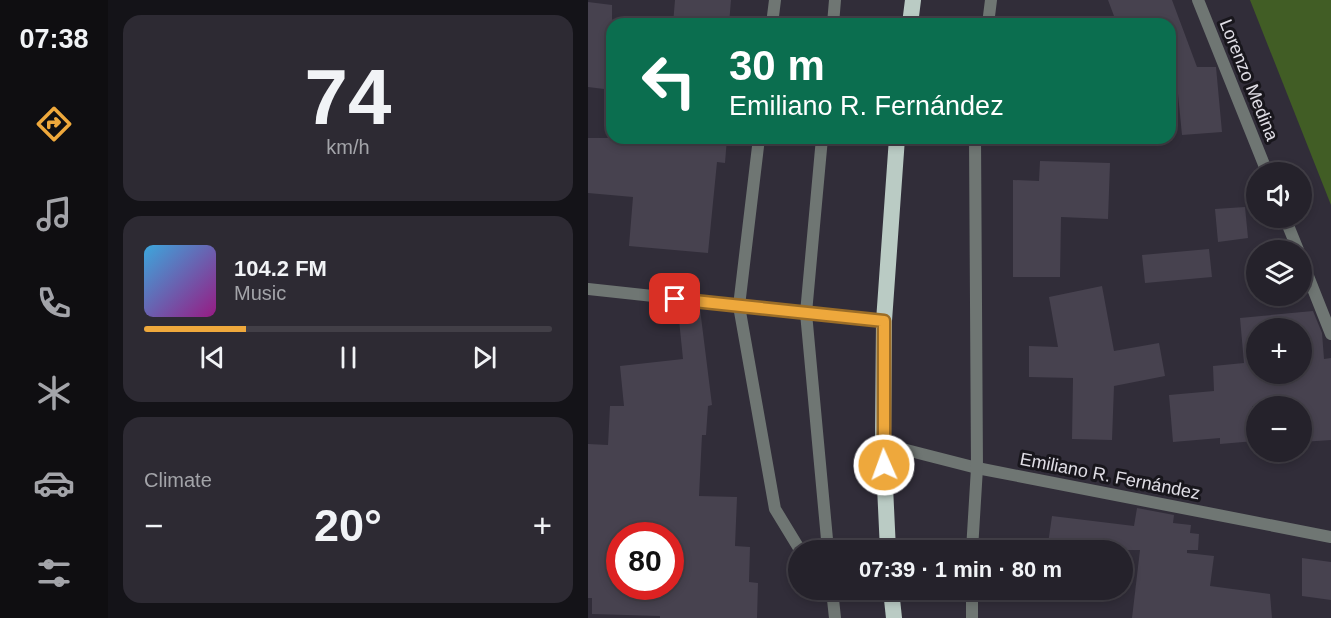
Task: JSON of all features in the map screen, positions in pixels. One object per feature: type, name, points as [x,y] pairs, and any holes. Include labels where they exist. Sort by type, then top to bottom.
[{"type":"highway","points":[[911,18],[913,0]]},
{"type":"highway","points":[[888,540],[883,444],[884,321],[897,144]]},
{"type":"highway","points":[[892,600],[894,618]]},
{"type":"street","points":[[773,18],[775,0]]},
{"type":"street","points":[[834,18],[835,0]]},
{"type":"street","points":[[989,18],[991,0]]},
{"type":"street","name":"Lorenzo Medina","points":[[1198,0],[1263,162]]},
{"type":"street","points":[[758,144],[740,306],[775,508],[794,540]]},
{"type":"street","points":[[821,144],[806,313],[827,540]]},
{"type":"street","points":[[973,540],[977,468],[975,144]]},
{"type":"street","points":[[1312,286],[1331,334]]},
{"type":"street","points":[[588,290],[884,321]]},
{"type":"street","name":"Emiliano R. Fernández","points":[[883,444],[977,468],[1331,537]]},
{"type":"street","points":[[833,600],[835,618]]},
{"type":"street","points":[[972,600],[972,618]]},
{"type":"green space","points":[[1250,0],[1331,0],[1331,205]]},
{"type":"building","points":[[675,0],[731,0],[730,18],[674,18]]},
{"type":"building","points":[[1108,0],[1172,0],[1197,67],[1216,67],[1222,132],[1182,135],[1178,94],[1176,94],[1176,18],[1115,18]]},
{"type":"building","points":[[588,2],[612,5],[612,18],[606,18],[606,89],[588,87]]},
{"type":"building","points":[[588,138],[606,138],[606,144],[727,144],[725,163],[717,162],[708,253],[629,246],[633,197],[588,193]]},
{"type":"building","points":[[1040,161],[1110,163],[1108,219],[1061,217],[1060,277],[1013,277],[1013,180],[1039,181]]},
{"type":"building","points":[[1245,207],[1248,238],[1218,242],[1215,209]]},
{"type":"building","points":[[1209,249],[1212,277],[1145,283],[1142,255]]},
{"type":"building","points":[[1102,286],[1114,351],[1159,343],[1165,376],[1114,386],[1112,440],[1072,439],[1073,378],[1029,377],[1029,346],[1058,347],[1049,297]]},
{"type":"building","points":[[700,309],[712,405],[708,406],[706,435],[702,435],[699,496],[737,497],[735,546],[750,547],[749,582],[758,583],[757,618],[660,618],[660,616],[592,614],[592,598],[588,598],[588,444],[608,445],[610,406],[624,406],[620,366],[683,359],[678,310]]},
{"type":"building","points":[[1313,311],[1322,333],[1324,359],[1331,358],[1331,440],[1312,441],[1312,396],[1246,396],[1246,442],[1220,444],[1220,438],[1173,442],[1169,395],[1214,391],[1213,366],[1244,363],[1240,318]]},
{"type":"building","points":[[1137,508],[1174,515],[1173,523],[1191,525],[1190,533],[1199,534],[1198,550],[1187,550],[1187,553],[1214,556],[1210,586],[1270,594],[1272,618],[1132,618],[1140,550],[1133,550],[1133,540],[1049,540],[1052,516],[1134,526]]},
{"type":"building","points":[[1302,558],[1331,562],[1331,600],[1302,596]]},
{"type":"route","points":[[675,299],[884,321],[884,465]]}]
